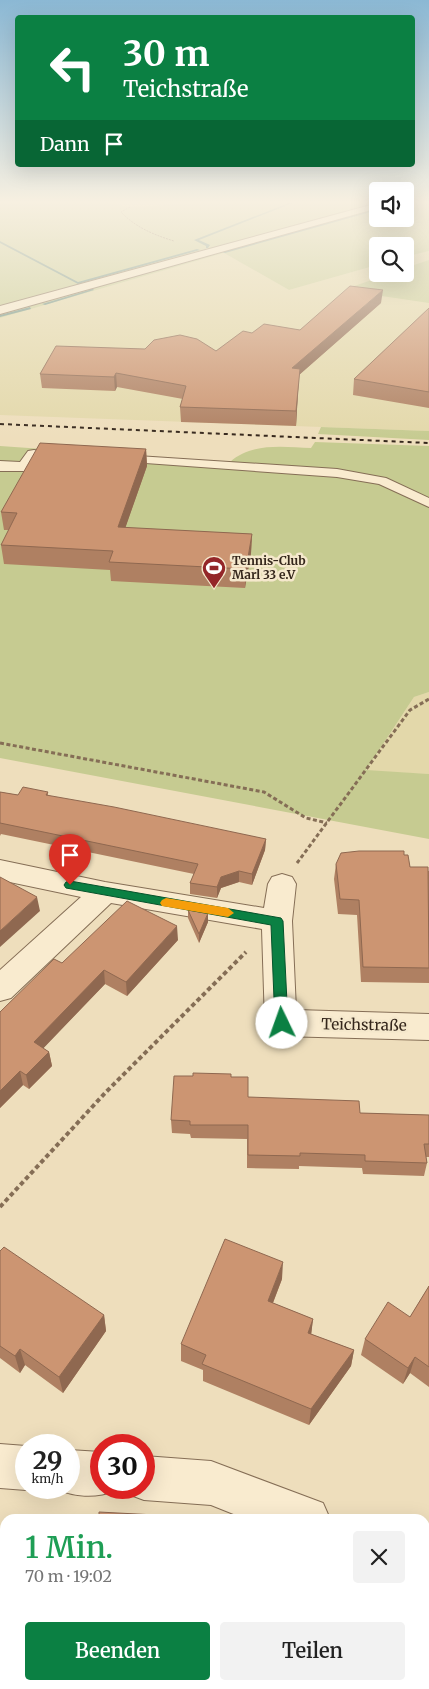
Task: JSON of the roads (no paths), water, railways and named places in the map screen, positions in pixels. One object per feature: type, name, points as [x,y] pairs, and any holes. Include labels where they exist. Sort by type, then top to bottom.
[{"type":"street","points":[[0,310],[102,282]]},
{"type":"street","points":[[0,466],[25,467],[38,455]]},
{"type":"street","points":[[0,870],[105,892],[277,921]]},
{"type":"street","name":"Teichstraße","points":[[282,884],[277,921],[282,1023],[429,1027]]},
{"type":"street","points":[[0,989],[105,892]]},
{"type":"street","points":[[0,1466],[15,1467]]},
{"type":"street","points":[[155,1479],[211,1483],[294,1514]]},
{"type":"lane","points":[[110,458],[337,473],[382,481],[429,503]]},
{"type":"waterway","points":[[76,282],[82,282]]},
{"type":"waterway","points":[[44,304],[91,289]]},
{"type":"waterway","points":[[0,316],[30,308]]},
{"type":"railway","points":[[0,424],[429,443]]},
{"type":"place","name":"Tennis-Club Marl 33 e.V","points":[[214,589]]}]
